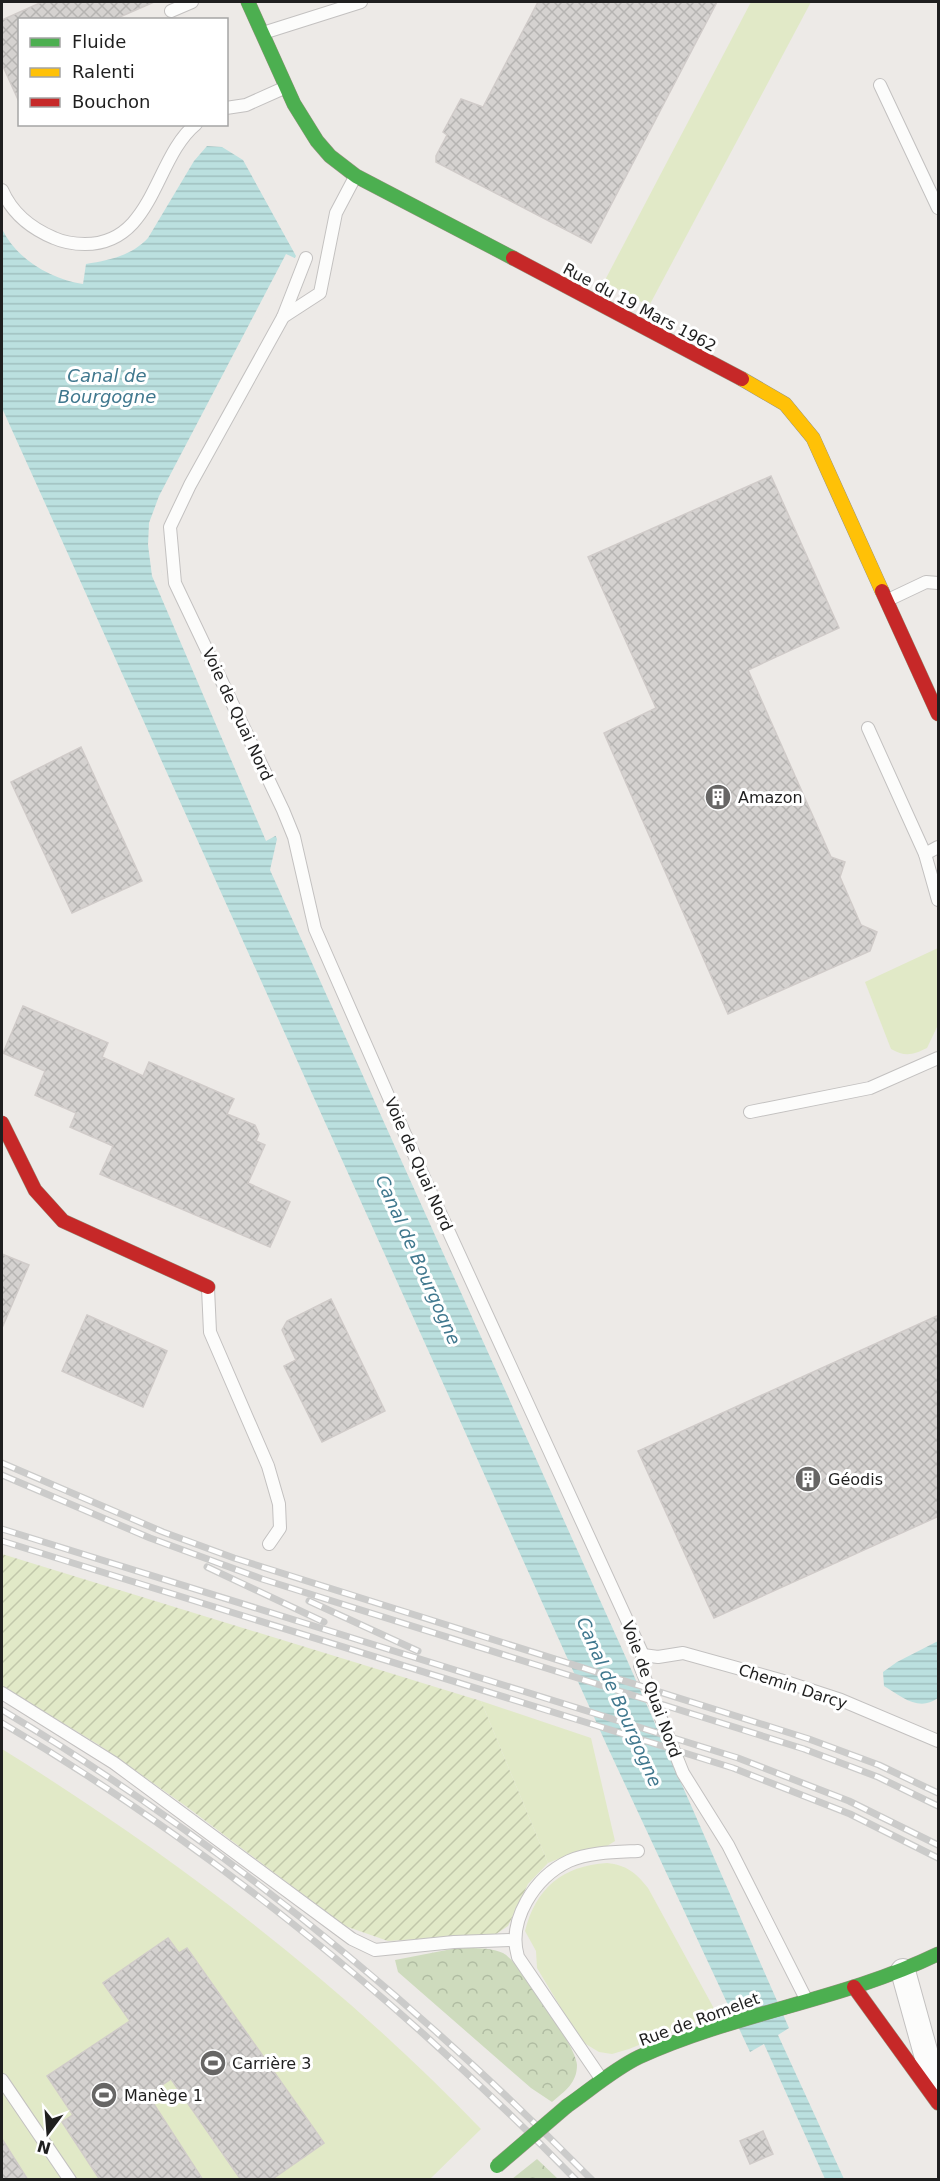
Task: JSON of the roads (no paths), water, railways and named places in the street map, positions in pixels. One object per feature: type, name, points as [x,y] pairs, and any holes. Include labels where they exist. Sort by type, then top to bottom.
[{"type":"street","name":"Rue du 19 Mars 1962","points":[[248,2],[286,87],[307,126],[330,156],[356,176],[752,384],[785,404],[813,438],[939,714]]},
{"type":"street","points":[[2,1124],[35,1190],[63,1221],[208,1287]]},
{"type":"street","name":"Rue de Romelet","points":[[493,2169],[567,2106],[636,2058],[713,2028],[903,1971],[939,1954]]},
{"type":"street","points":[[903,1971],[939,2102]]},
{"type":"street","points":[[854,1987],[939,2102]]},
{"type":"lane","points":[[171,11],[192,2]]},
{"type":"lane","points":[[262,33],[361,2]]},
{"type":"lane","points":[[880,85],[939,208]]},
{"type":"lane","points":[[228,108],[246,105],[286,87]]},
{"type":"lane","points":[[2,190],[9,207],[37,231],[66,244],[100,244],[126,231],[142,212],[176,151],[195,126]]},
{"type":"lane","name":"Voie de Quai Nord","points":[[283,317],[320,293],[336,213],[356,176]]},
{"type":"lane","name":"Voie de Quai Nord","points":[[306,258],[283,317],[189,485],[170,527],[175,583],[290,828],[315,929],[421,1172],[643,1655],[640,1666],[682,1773],[728,1845],[807,2000]]},
{"type":"lane","points":[[887,600],[926,582],[939,583]]},
{"type":"lane","points":[[868,728],[924,854],[939,900]]},
{"type":"lane","points":[[924,854],[939,848]]},
{"type":"lane","points":[[750,1112],[870,1088],[939,1058]]},
{"type":"lane","points":[[208,1287],[210,1332],[268,1466],[279,1504],[280,1528],[269,1544]]},
{"type":"lane","name":"Chemin Darcy","points":[[643,1655],[658,1657],[683,1653],[780,1680],[841,1700],[939,1741]]},
{"type":"lane","points":[[2,1694],[114,1763],[352,1939],[375,1950],[454,1941],[513,1940]]},
{"type":"lane","points":[[602,2080],[518,1957],[513,1940],[529,1896],[547,1876],[569,1861],[598,1854],[638,1851]]},
{"type":"lane","points":[[2,2080],[70,2180]]},
{"type":"water","name":"Canal de Bourgogne","points":[[207,146],[222,147],[243,160],[296,256],[166,499],[157,538],[165,584],[277,839],[270,870],[627,1660],[789,2028],[778,2035],[844,2179],[825,2179],[764,2044],[750,2052],[608,1748],[2,408],[2,229],[16,250],[36,266],[59,278],[83,284],[86,264],[112,259],[127,253],[148,238],[194,161]]},
{"type":"water","points":[[938,1641],[938,1698],[924,1704],[917,1703],[884,1686],[883,1672],[897,1662]]},
{"type":"railway","points":[[2,1463],[163,1532],[234,1558],[809,1739],[879,1765],[938,1793]]},
{"type":"railway","points":[[2,1475],[150,1538],[262,1579],[804,1749],[878,1777],[938,1806]]},
{"type":"railway","points":[[2,1529],[738,1758],[849,1801],[938,1845]]},
{"type":"railway","points":[[2,1541],[733,1768],[850,1814],[938,1858]]},
{"type":"railway","points":[[207,1567],[324,1622]]},
{"type":"railway","points":[[309,1601],[418,1651]]},
{"type":"railway","points":[[2,1710],[82,1760],[160,1813],[237,1868],[312,1926],[456,2049],[592,2180]]},
{"type":"railway","points":[[2,1723],[156,1822],[304,1932],[444,2053],[576,2180]]},
{"type":"place","name":"Amazon","points":[[718,797]]},
{"type":"place","name":"Géodis","points":[[808,1479]]},
{"type":"place","name":"Carrière 3","points":[[213,2063]]},
{"type":"place","name":"Manège 1","points":[[104,2095]]}]
